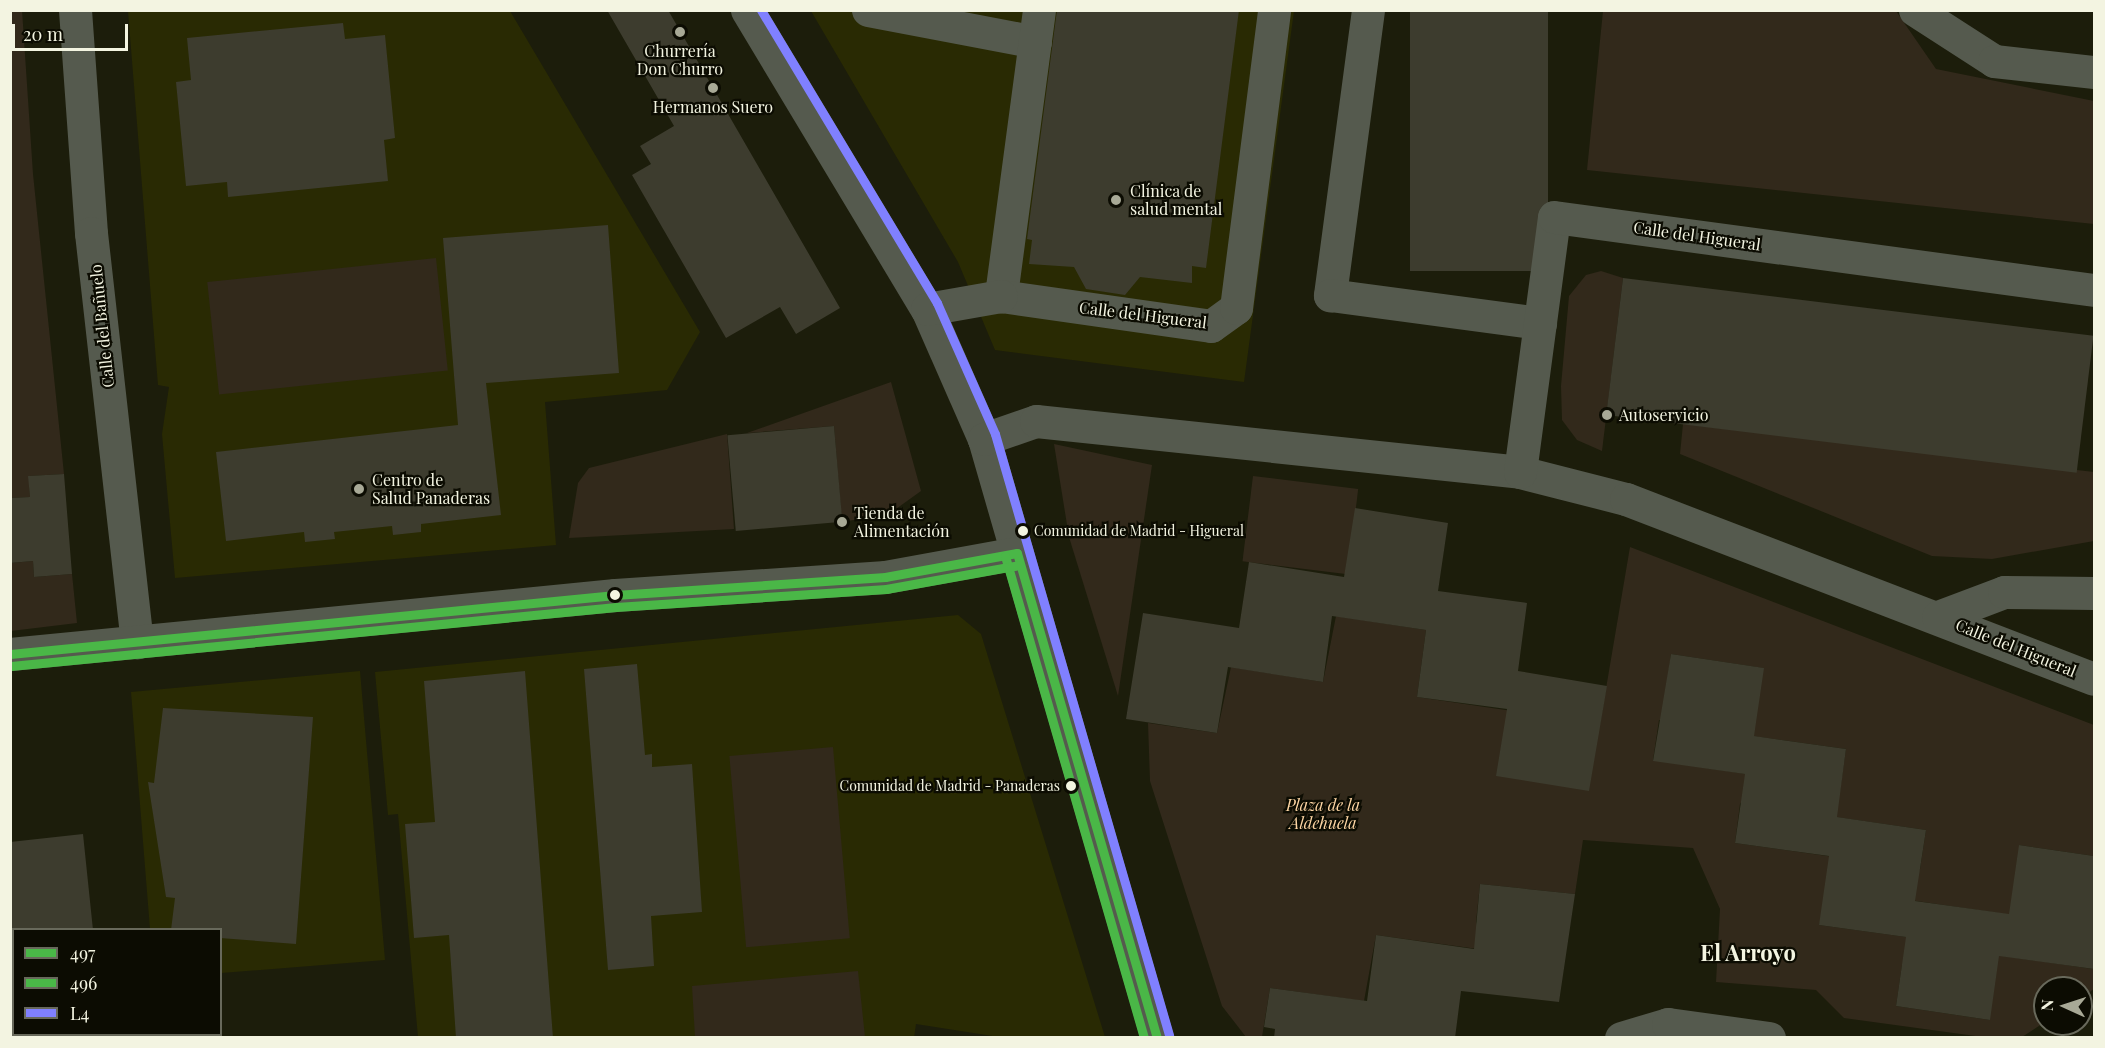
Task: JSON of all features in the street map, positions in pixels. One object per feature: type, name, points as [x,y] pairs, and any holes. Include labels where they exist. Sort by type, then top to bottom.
[{"type":"street","name":"Calle del Bañuelo","points":[[75,10],[91,233],[137,642]]},
{"type":"street","points":[[747,10],[927,309],[984,439],[1157,1038]]},
{"type":"street","points":[[868,10],[1037,26],[1001,296]]},
{"type":"street","name":"Calle del Higueral","points":[[927,309],[1001,296],[1211,326],[1236,308],[1274,10]]},
{"type":"street","points":[[1368,10],[1330,295],[1540,323]]},
{"type":"street","points":[[1915,10],[1994,61],[2094,72]]},
{"type":"street","name":"Calle del Higueral","points":[[1520,472],[1554,217],[2094,290]]},
{"type":"street","name":"Calle del Higueral","points":[[984,439],[1036,421],[1520,472],[1626,499],[1938,617],[2094,679]]},
{"type":"street","points":[[10,654],[615,595],[885,577],[1017,552]]},
{"type":"street","name":"Calle del Higueral","points":[[1938,617],[2004,592],[2094,593]]},
{"type":"street","points":[[1621,1038],[1668,1024],[1769,1038]]},
{"type":"shaded area","points":[[128,11],[510,11],[700,332],[667,390],[545,402],[556,545],[175,578],[162,434],[169,387],[158,385]]},
{"type":"shaded area","points":[[811,11],[1294,11],[1244,382],[995,350],[958,262]]},
{"type":"shaded area","points":[[958,615],[981,634],[1105,1037],[999,1037],[916,1024],[914,1038],[418,1037],[398,814],[388,815],[375,672]]},
{"type":"shaded area","points":[[360,671],[385,960],[222,973],[222,928],[150,928],[131,692]]},
{"type":"green space","points":[[22,10],[33,174],[64,474],[29,476],[30,497],[11,498],[10,11]]},
{"type":"green space","points":[[1603,11],[1896,11],[1936,69],[2094,101],[2094,224],[1587,170]]},
{"type":"green space","points":[[436,258],[448,370],[219,394],[207,282]]},
{"type":"green space","points":[[1601,271],[1623,278],[1602,451],[1577,440],[1562,420],[1561,386],[1569,296],[1586,275]]},
{"type":"green space","points":[[891,382],[921,491],[889,514],[842,522],[834,426],[747,433]]},
{"type":"green space","points":[[1683,424],[2094,472],[2094,541],[1992,559],[1932,556],[1680,454]]},
{"type":"green space","points":[[727,434],[734,529],[569,538],[578,483],[589,468]]},
{"type":"green space","points":[[1054,444],[1152,465],[1118,696],[1069,537]]},
{"type":"green space","points":[[1253,476],[1358,489],[1348,574],[1243,561]]},
{"type":"green space","name":"Plaza de la Aldehuela","points":[[1630,547],[2094,725],[2094,856],[2019,845],[2025,917],[1903,899],[1920,869],[1926,830],[1822,815],[1840,791],[1846,749],[1752,736],[1763,668],[1671,654],[1666,691],[1678,722],[1659,720],[1653,760],[1760,776],[1740,804],[1735,843],[1841,858],[1819,925],[1921,939],[1902,965],[1896,1006],[1990,1020],[1990,954],[2093,969],[2094,965],[2094,989],[2093,976],[2033,976],[2033,1030],[2022,1037],[1990,1038],[1844,1018],[1816,990],[1716,982],[1720,909],[1693,848],[1583,840],[1575,894],[1480,884],[1476,922],[1485,950],[1376,935],[1364,1001],[1270,988],[1262,1037],[1246,1037],[1222,1006],[1150,781],[1148,723],[1217,733],[1231,667],[1323,682],[1336,616],[1426,630],[1417,697],[1600,724]]},
{"type":"green space","points":[[33,561],[34,577],[72,574],[77,623],[11,631],[11,563]]},
{"type":"green space","points":[[833,747],[850,938],[746,947],[729,756]]},
{"type":"green space","points":[[858,971],[865,1037],[695,1037],[692,986]]},
{"type":"building","points":[[607,10],[668,10],[840,308],[796,334],[780,307],[726,338],[632,175],[651,164],[640,146],[674,126]]},
{"type":"building","points":[[1057,10],[1239,10],[1206,268],[1192,266],[1192,283],[1140,277],[1125,295],[1086,289],[1074,267],[1029,264],[1032,240],[1027,239]]},
{"type":"building","points":[[1410,10],[1548,10],[1548,271],[1410,271]]},
{"type":"building","points":[[343,23],[345,39],[385,35],[395,138],[384,140],[388,181],[228,197],[227,182],[186,186],[176,82],[191,80],[187,38]]},
{"type":"building","points":[[608,225],[619,373],[486,383],[501,515],[421,524],[421,532],[393,535],[392,526],[334,532],[335,539],[305,542],[304,532],[226,541],[216,452],[458,425],[443,238]]},
{"type":"building","points":[[1623,278],[2093,336],[2077,473],[1606,415]]},
{"type":"building","points":[[834,426],[842,522],[736,531],[727,435]]},
{"type":"building","points":[[64,474],[72,574],[34,577],[33,561],[10,563],[10,498],[30,497],[28,476]]},
{"type":"building","points":[[1355,508],[1448,523],[1438,591],[1527,603],[1518,671],[1607,686],[1589,791],[1496,776],[1507,709],[1417,697],[1426,630],[1332,616],[1323,682],[1228,667],[1217,733],[1126,719],[1143,613],[1239,628],[1249,562],[1344,577]]},
{"type":"building","points":[[1671,654],[1764,668],[1754,736],[1846,749],[1837,817],[1926,830],[1915,901],[2009,914],[2019,845],[2094,856],[2094,969],[1999,956],[1990,1020],[1896,1006],[1906,937],[1819,925],[1829,856],[1735,843],[1745,774],[1653,761]]},
{"type":"building","points":[[637,664],[645,755],[652,754],[652,767],[692,764],[702,912],[651,916],[654,966],[608,970],[584,669]]},
{"type":"building","points":[[525,671],[553,1038],[456,1038],[449,935],[414,938],[405,824],[435,822],[424,681]]},
{"type":"building","points":[[163,708],[313,717],[296,944],[222,938],[222,928],[171,928],[175,898],[166,897],[148,782],[154,783]]},
{"type":"building","points":[[83,834],[93,928],[12,928],[10,930],[10,842]]},
{"type":"building","points":[[1480,884],[1575,894],[1559,1002],[1461,991],[1455,1038],[1274,1038],[1275,1029],[1264,1027],[1270,988],[1367,1001],[1376,935],[1474,949]]},
{"type":"transit line","name":"L4","points":[[761,10],[937,303],[995,434],[1169,1035]]},
{"type":"transit line","name":"497","points":[[1017,553],[1157,1038]]},
{"type":"transit line","name":"497","points":[[10,654],[615,595],[885,577],[1017,553]]},
{"type":"transit line","name":"496","points":[[1005,556],[1144,1038]]},
{"type":"transit line","name":"496","points":[[11,666],[616,607],[886,589],[1019,565]]},
{"type":"place","name":"Churrería Don Churro","points":[[680,32]]},
{"type":"place","name":"Hermanos Suero","points":[[713,88]]},
{"type":"place","name":"Clínica de salud mental","points":[[1116,200]]},
{"type":"place","name":"Autoservicio","points":[[1607,415]]},
{"type":"place","name":"Centro de Salud Panaderas","points":[[359,489]]},
{"type":"place","name":"Tienda de Alimentación","points":[[842,522]]},
{"type":"place","name":"Comunidad de Madrid - Higueral","points":[[1023,531]]},
{"type":"place","name":"Comunidad de Madrid - Panaderas","points":[[1071,786]]},
{"type":"district","name":"El Arroyo","points":[[1748,953]]}]
